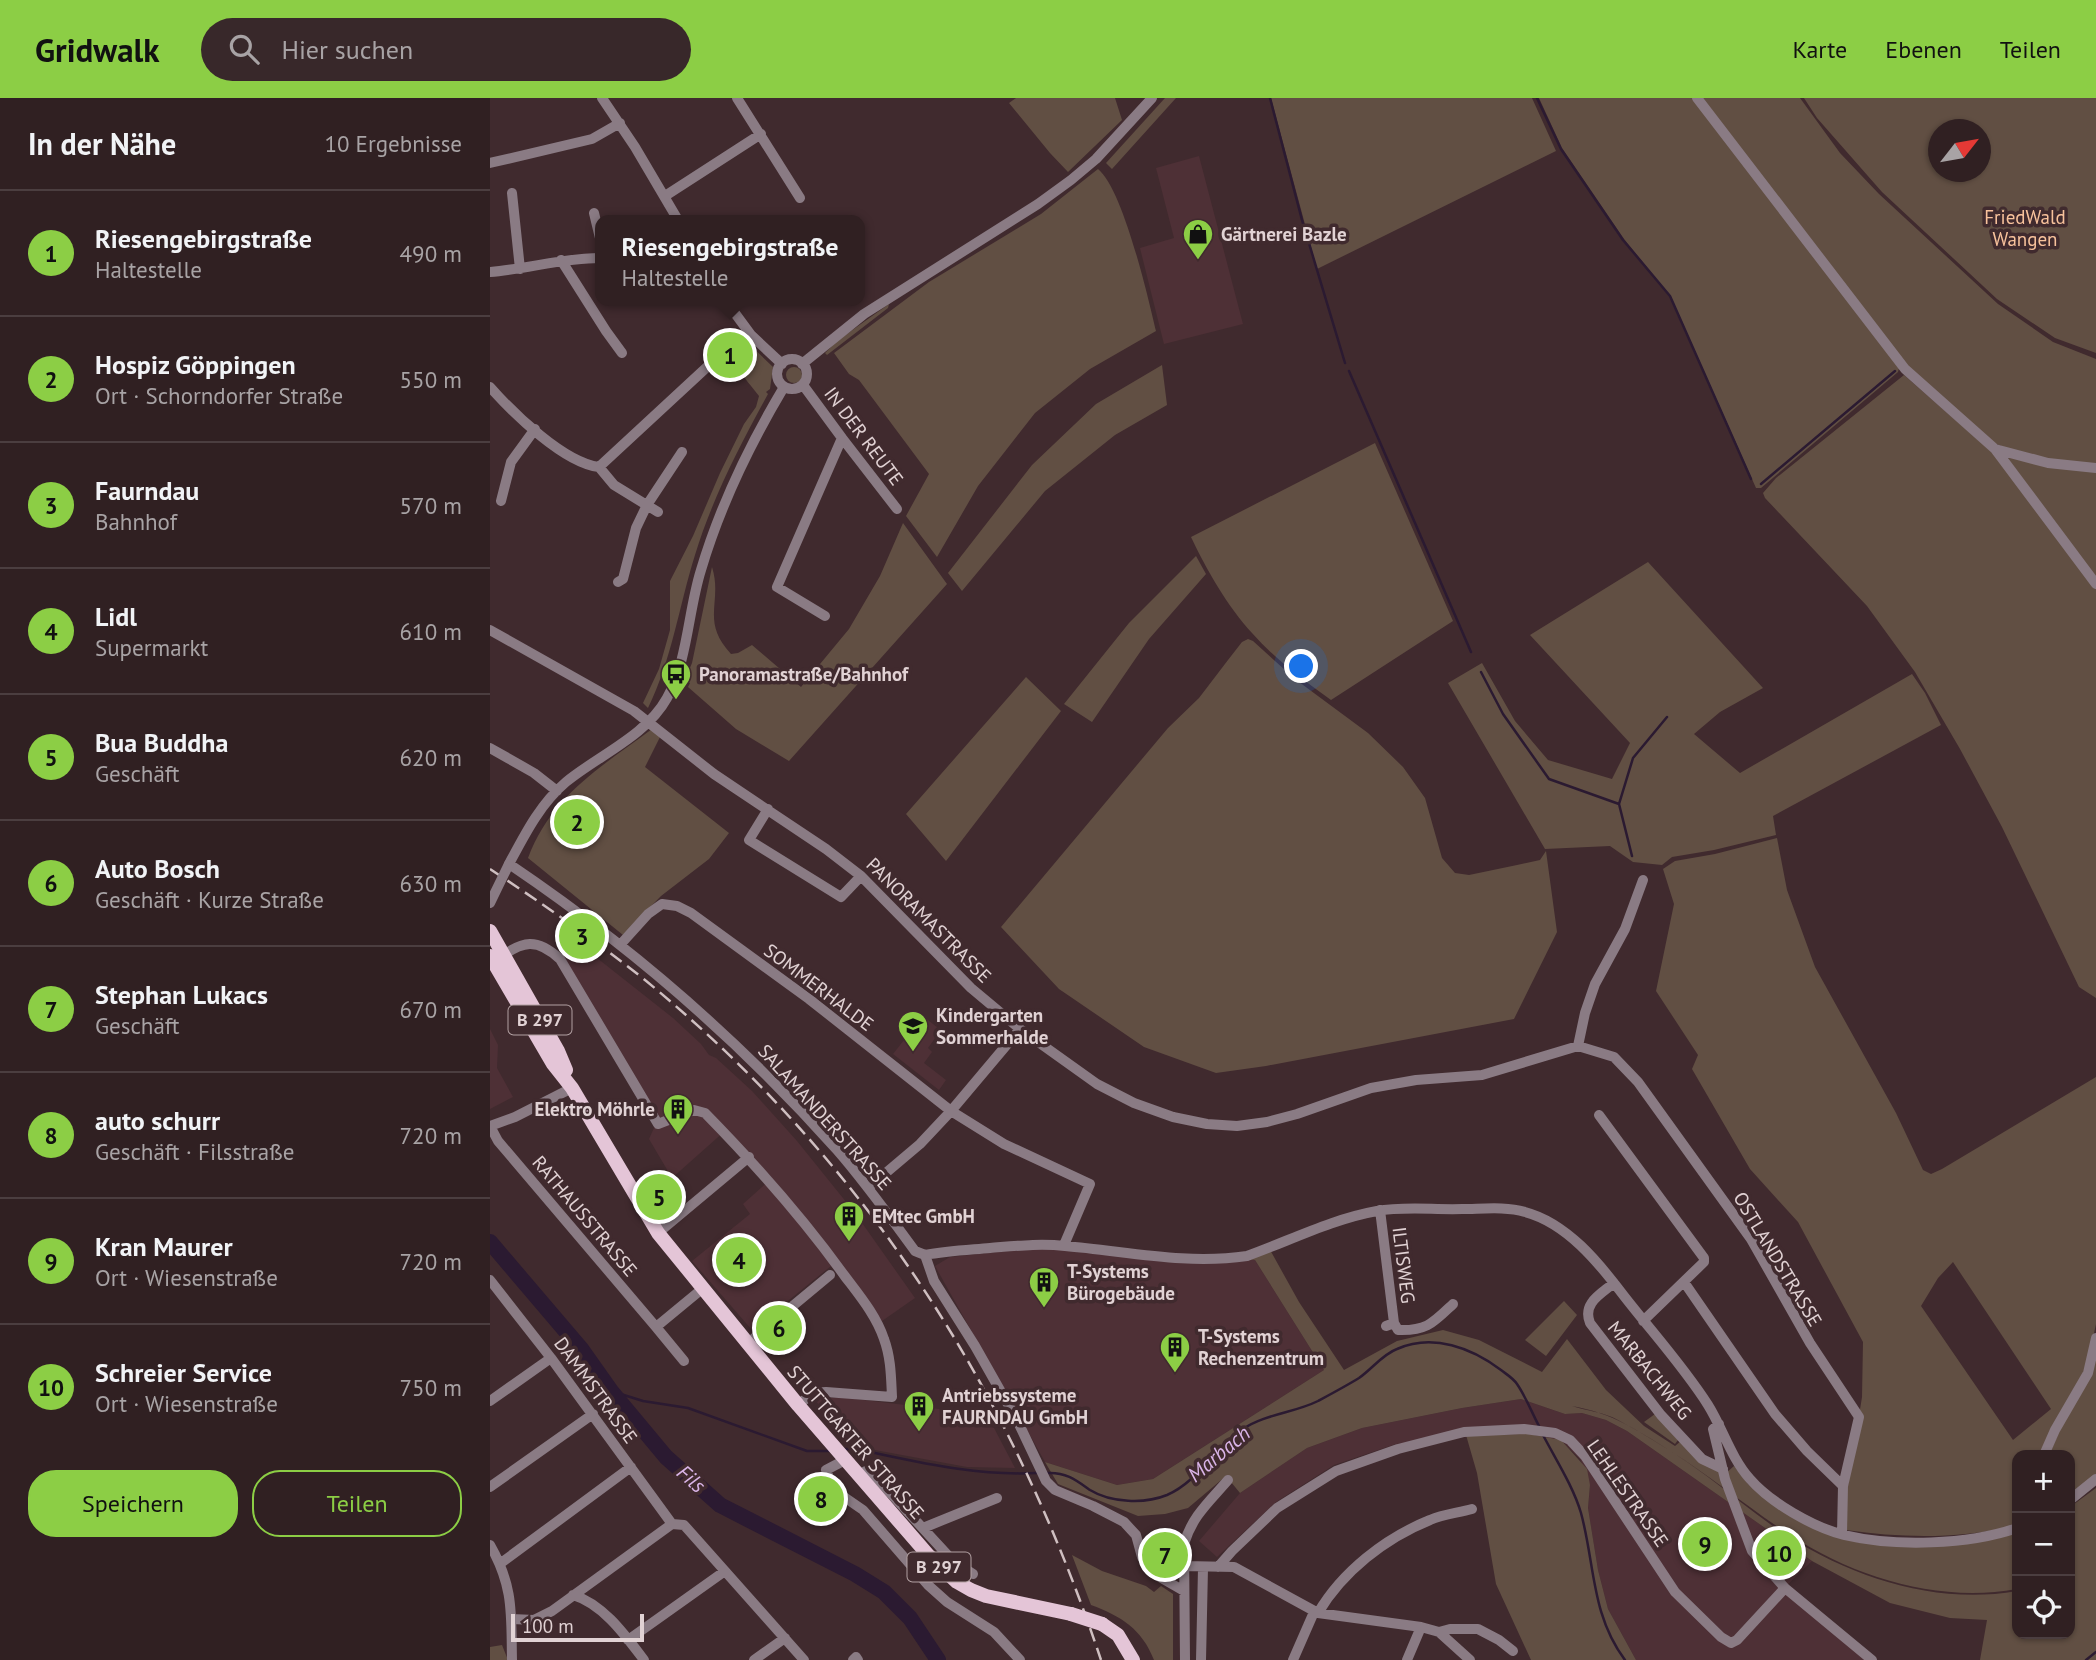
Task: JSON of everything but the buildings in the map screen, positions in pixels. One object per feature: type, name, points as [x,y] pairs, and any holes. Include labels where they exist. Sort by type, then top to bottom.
[{"type":"main road","name":"STUTTGARTER STRASSE","points":[[490,931],[494,959],[558,1051],[572,1088],[658,1233],[798,1405],[929,1556],[957,1582],[986,1596],[1072,1614],[1102,1625],[1118,1635],[1133,1660]]},
{"type":"street","points":[[602,98],[675,215]]},
{"type":"street","points":[[737,98],[800,198]]},
{"type":"street","points":[[803,364],[864,314],[1038,204],[1071,180],[1096,159],[1152,98]]},
{"type":"street","points":[[1697,98],[1905,369],[1995,449],[2096,584]]},
{"type":"street","points":[[490,163],[592,139],[620,123]]},
{"type":"street","points":[[665,196],[761,134]]},
{"type":"street","points":[[512,193],[520,270]]},
{"type":"street","points":[[594,213],[595,217]]},
{"type":"street","points":[[490,272],[520,270],[561,260],[595,258]]},
{"type":"street","points":[[561,260],[622,353]]},
{"type":"street","points":[[730,306],[747,331],[782,364]]},
{"type":"street","points":[[599,467],[747,331]]},
{"type":"street","points":[[793,359],[803,364],[807,376],[803,385],[794,389],[784,387],[777,375],[782,364],[793,359]]},
{"type":"street","name":"IN DER REUTE","points":[[803,385],[897,509]]},
{"type":"street","points":[[490,387],[556,447],[579,461],[599,467],[614,485],[658,512]]},
{"type":"street","points":[[548,783],[648,723],[666,700],[676,676],[700,572],[715,527],[761,427],[784,387]]},
{"type":"street","points":[[500,501],[511,462],[535,429]]},
{"type":"street","points":[[825,616],[778,587],[842,438]]},
{"type":"street","points":[[1995,449],[2048,463],[2096,468]]},
{"type":"street","points":[[618,582],[623,579],[636,528],[647,505],[682,452]]},
{"type":"street","name":"PANORAMASTRASSE","points":[[490,630],[634,711],[715,774],[861,876],[971,988],[1020,1030],[1097,1084],[1134,1103],[1173,1117],[1207,1124],[1237,1126],[1297,1114],[1371,1088],[1416,1080],[1482,1075],[1578,1046]]},
{"type":"street","points":[[490,748],[548,783]]},
{"type":"street","points":[[490,903],[525,833],[545,804],[548,783]]},
{"type":"street","points":[[768,809],[749,839],[841,897],[861,876]]},
{"type":"street","name":"SALAMANDERSTRASSE","points":[[509,864],[620,945],[751,1060],[837,1150],[915,1251],[925,1255],[934,1281],[975,1346],[1046,1481],[1055,1490],[1124,1522],[1136,1535],[1142,1557],[1151,1572],[1184,1591]]},
{"type":"street","points":[[1578,1046],[1595,984],[1629,919],[1643,880]]},
{"type":"street","name":"SOMMERHALDE","points":[[620,945],[654,908],[662,904],[684,910],[809,999],[951,1111],[1004,1143],[1090,1184],[1063,1245]]},
{"type":"street","points":[[494,959],[530,943],[538,943],[551,951],[567,968],[658,1124],[694,1110],[705,1113],[748,1157],[824,1247],[869,1309],[883,1336],[890,1361],[892,1397],[813,1393],[798,1405]]},
{"type":"street","points":[[868,1188],[920,1144],[1020,1030]]},
{"type":"street","name":"OSTLANDSTRASSE","points":[[1578,1046],[1614,1056],[1638,1082],[1751,1239],[1810,1343],[1859,1417],[1843,1486],[1842,1534]]},
{"type":"street","points":[[490,1126],[515,1117],[572,1088]]},
{"type":"street","points":[[1599,1115],[1704,1258],[1704,1262],[1643,1321]]},
{"type":"street","name":"RATHAUSSTRASSE","points":[[490,1126],[498,1141],[684,1361]]},
{"type":"street","points":[[658,1233],[748,1157]]},
{"type":"street","points":[[925,1255],[1032,1244],[1063,1245],[1177,1259],[1236,1258],[1380,1210],[1524,1211],[1543,1219],[1592,1257],[1707,1403],[1740,1465],[1760,1489],[1805,1519],[1842,1534],[1875,1539],[1956,1540],[2012,1530]]},
{"type":"street","name":"ILTISWEG","points":[[1380,1210],[1390,1324],[1398,1330],[1415,1330],[1429,1326],[1453,1304]]},
{"type":"street","points":[[747,1344],[830,1275]]},
{"type":"street","name":"DAMMSTRASSE","points":[[490,1280],[593,1413],[672,1524]]},
{"type":"street","points":[[1684,1282],[1775,1414],[1807,1451],[1843,1486]]},
{"type":"street","name":"MARBACHWEG","points":[[1614,1283],[1589,1304],[1587,1312],[1590,1323],[1669,1424],[1702,1459],[1723,1469]]},
{"type":"street","points":[[656,1327],[702,1289]]},
{"type":"street","points":[[2046,1450],[2088,1373],[2096,1338]]},
{"type":"street","points":[[490,1401],[551,1358]]},
{"type":"street","points":[[490,1487],[593,1413]]},
{"type":"street","points":[[1719,1424],[1713,1429],[1713,1433],[1752,1551],[1785,1588],[1872,1660]]},
{"type":"street","name":"LEHLESTRASSE","points":[[1218,1567],[1277,1508],[1336,1471],[1398,1449],[1464,1432],[1524,1429],[1555,1433],[1570,1440],[1585,1456],[1675,1592],[1721,1637],[1731,1643],[1737,1640],[1785,1588]]},
{"type":"street","points":[[842,1456],[827,1470],[834,1490],[863,1510],[928,1585],[947,1602],[994,1632],[1020,1660]]},
{"type":"street","points":[[500,1563],[631,1467]]},
{"type":"street","points":[[858,1475],[866,1471],[872,1473],[953,1562],[973,1574]]},
{"type":"street","points":[[2075,1496],[2096,1479]]},
{"type":"street","points":[[1185,1660],[1184,1544],[1190,1526],[1201,1508],[1228,1480]]},
{"type":"street","points":[[923,1528],[997,1498]]},
{"type":"street","points":[[1293,1660],[1316,1613],[1346,1575],[1387,1543],[1430,1519],[1472,1509]]},
{"type":"street","points":[[512,1619],[534,1620],[552,1611],[672,1524],[684,1525],[804,1660]]},
{"type":"street","points":[[490,1545],[509,1588],[512,1660]]},
{"type":"street","points":[[1185,1566],[1234,1567],[1316,1613],[1439,1632],[1470,1660]]},
{"type":"street","points":[[1201,1660],[1203,1568]]},
{"type":"street","points":[[628,1640],[724,1571]]},
{"type":"street","points":[[573,1595],[587,1599],[596,1606],[644,1660]]},
{"type":"street","points":[[1407,1660],[1420,1627]]},
{"type":"street","points":[[1439,1632],[1450,1629],[1478,1629],[1513,1651]]},
{"type":"street","points":[[754,1660],[785,1638]]},
{"type":"street","points":[[853,1660],[856,1657],[858,1660]]},
{"type":"shaded area","points":[[1199,156],[1243,324],[1164,344],[1140,248],[1174,238],[1156,168]]},
{"type":"shaded area","points":[[578,943],[673,1018],[709,1055],[716,1058],[752,1091],[797,1141],[855,1213],[915,1298],[882,1321],[831,1266],[752,1330],[692,1261],[750,1214],[743,1204],[772,1178],[726,1130],[672,1178],[649,1139],[658,1119],[561,955]]},
{"type":"shaded area","name":"Kindergarten Sommerhalde","points":[[923,1016],[953,1040],[948,1046],[936,1037],[928,1048],[932,1052],[924,1063],[946,1080],[939,1090],[893,1054]]},
{"type":"shaded area","points":[[490,1029],[498,1045],[497,1068],[513,1097],[490,1109]]},
{"type":"shaded area","points":[[1064,1245],[1255,1260],[1324,1370],[1153,1479],[1117,1485],[1045,1462],[935,1266],[950,1257]]},
{"type":"shaded area","points":[[821,1398],[847,1398],[939,1409],[994,1428],[1015,1468],[967,1467],[848,1445],[816,1401]]},
{"type":"shaded area","points":[[1521,1399],[1565,1414],[1582,1413],[1606,1420],[1627,1431],[1812,1561],[1785,1587],[1872,1660],[1636,1660],[1608,1609],[1598,1570],[1588,1508],[1590,1485],[1580,1459],[1561,1440],[1466,1435],[1396,1444],[1334,1465],[1276,1502],[1217,1557],[1199,1541],[1240,1493],[1307,1448],[1362,1428]]},
{"type":"green space","points":[[1016,98],[1115,98],[1122,120],[1068,172],[1009,103]]},
{"type":"green space","points":[[1165,98],[1176,98],[1112,169],[1106,163]]},
{"type":"green space","points":[[1271,98],[1532,98],[1556,151],[1317,269]]},
{"type":"green space","points":[[1539,98],[1695,98],[1899,368],[1898,372],[1761,488],[1756,488],[1671,297],[1624,239],[1562,148]]},
{"type":"green space","points":[[1702,98],[1800,98],[1840,153],[1879,194],[1998,304],[2053,342],[2096,359],[2096,466],[2056,461],[1991,442],[1906,365]]},
{"type":"green space","name":"FriedWald Wangen","points":[[1804,98],[2096,98],[2096,353],[2055,338],[1997,299],[1882,192],[1817,118]]},
{"type":"green space","points":[[1098,169],[1107,180],[1125,220],[1156,331],[1090,369],[1035,413],[978,486],[937,557],[906,516],[929,474],[859,380],[849,374],[834,353],[929,282],[1041,214]]},
{"type":"green space","points":[[889,304],[888,308],[827,355],[825,353],[837,341]]},
{"type":"green space","points":[[746,341],[773,367],[770,389],[766,392],[768,394],[710,513],[695,555],[663,671],[648,708],[643,703],[659,669],[670,630],[670,581],[759,396],[743,376],[737,362],[740,348]]},
{"type":"green space","points":[[1162,365],[1167,405],[1115,435],[1045,491],[962,591],[948,573],[1032,465],[1096,404]]},
{"type":"green space","points":[[791,367],[797,367],[802,375],[800,381],[791,383],[786,378],[786,372]]},
{"type":"green space","points":[[1904,375],[1993,453],[2096,589],[2096,998],[2079,987],[2002,827],[1915,672],[1867,606],[1763,493],[1776,478]]},
{"type":"green space","points":[[1375,443],[1453,621],[1331,700],[1280,660],[1243,623],[1218,587],[1191,537]]},
{"type":"green space","points":[[2011,453],[2096,471],[2096,580],[2008,459]]},
{"type":"green space","points":[[903,523],[947,584],[789,761],[736,729],[688,687],[690,683],[684,682],[692,663],[712,567],[715,579],[714,621],[722,642],[731,654],[752,645],[801,687],[849,629],[880,576]]},
{"type":"green space","points":[[1196,556],[1206,574],[1149,639],[1092,722],[1064,704],[1129,623]]},
{"type":"green space","points":[[1648,562],[1763,688],[1720,712],[1694,734],[1740,773],[1912,674],[1941,725],[1773,816],[1776,835],[1672,857],[1662,865],[1633,862],[1610,846],[1545,849],[1448,683],[1482,663],[1515,721],[1548,760],[1612,779],[1630,743],[1530,635]]},
{"type":"green space","points":[[1248,639],[1295,679],[1368,733],[1403,767],[1425,798],[1442,858],[1455,873],[1469,875],[1540,860],[1546,851],[1557,932],[1514,1019],[1216,1073],[1144,1047],[1059,989],[1001,927],[1168,728],[1199,698],[1242,642]]},
{"type":"green space","points":[[1026,677],[1061,711],[946,861],[906,814]]},
{"type":"green space","points":[[652,729],[660,737],[645,767],[729,833],[709,859],[661,896],[623,935],[528,858],[538,836],[564,800],[597,770]]},
{"type":"green space","points":[[1777,838],[1787,890],[1815,967],[1896,1113],[1923,1170],[1931,1174],[1942,1169],[2096,1077],[2096,1324],[2086,1371],[2044,1450],[2012,1450],[2011,1527],[1970,1534],[1929,1536],[1846,1530],[1845,1504],[1862,1397],[1863,1342],[1798,1222],[1750,1169],[1692,1069],[1698,1055],[1656,991],[1674,904],[1663,869],[1675,861]],"holes":[[[1953,1262],[2051,1409],[2013,1440],[1921,1306],[1938,1278]]]},
{"type":"green space","points":[[1269,1248],[1299,1302],[1344,1370],[1397,1341],[1443,1330],[1479,1340],[1542,1372],[1567,1339],[1606,1390],[1644,1426],[1675,1446],[1681,1441],[1726,1473],[1734,1466],[1748,1484],[1859,1543],[2012,1533],[2012,1590],[1958,1593],[1899,1583],[1842,1564],[1816,1550],[1775,1525],[1681,1458],[1789,1537],[1842,1565],[1870,1576],[1898,1585],[1928,1591],[1957,1594],[2012,1592],[2012,1639],[2075,1639],[2075,1503],[2096,1488],[2096,1660],[1980,1660],[1987,1620],[1950,1618],[1890,1603],[1812,1561],[1627,1431],[1606,1420],[1582,1413],[1565,1414],[1521,1399],[1362,1428],[1307,1448],[1240,1493],[1226,1476],[1188,1508],[1165,1514],[1138,1516],[1058,1484],[1045,1462],[1117,1485],[1153,1479],[1324,1370],[1255,1260],[1236,1258]]},
{"type":"green space","points":[[1564,1301],[1577,1315],[1546,1356],[1525,1340]]},
{"type":"green space","points":[[2096,1348],[2096,1474],[2075,1490],[2075,1450],[2051,1450]]},
{"type":"green space","points":[[1655,1414],[1678,1440],[1675,1444],[1644,1422]]},
{"type":"green space","points":[[1529,1434],[1561,1440],[1587,1469],[1590,1485],[1588,1508],[1598,1570],[1608,1609],[1636,1660],[1531,1660],[1496,1584],[1477,1473],[1466,1435]]},
{"type":"green space","points":[[1072,1555],[1102,1571],[1146,1586],[1154,1592],[1161,1586],[1173,1594],[1173,1660],[1154,1660],[1143,1640],[1129,1625],[1091,1605]]},
{"type":"green space","points":[[502,1645],[508,1660],[490,1660],[490,1647]]},
{"type":"waterway","points":[[1270,98],[1302,220],[1345,363]]},
{"type":"waterway","points":[[1537,98],[1561,149],[1623,240],[1670,296],[1751,479]]},
{"type":"waterway","points":[[1349,371],[1471,652]]},
{"type":"waterway","points":[[1761,484],[1895,371]]},
{"type":"waterway","points":[[1481,672],[1503,714],[1549,779],[1619,804],[1632,856]]},
{"type":"waterway","points":[[1619,804],[1633,758],[1667,717]]},
{"type":"waterway","name":"Fils","points":[[490,1242],[582,1350],[611,1391],[666,1457],[720,1505],[855,1574],[884,1592],[910,1618],[938,1660]]},
{"type":"waterway","name":"Marbach","points":[[1047,1473],[1065,1475],[1098,1494],[1118,1500],[1149,1500],[1167,1495],[1198,1473],[1243,1429],[1261,1420],[1318,1401],[1359,1378],[1392,1351],[1424,1342],[1465,1349],[1501,1370],[1517,1384],[1539,1426]]},
{"type":"waterway","name":"Marbach","points":[[611,1391],[643,1401],[688,1408],[807,1451],[830,1451]]},
{"type":"waterway","name":"Marbach","points":[[1543,1435],[1578,1503],[1600,1607],[1614,1643],[1625,1660]]},
{"type":"waterway","name":"Marbach","points":[[843,1449],[856,1449],[968,1470],[1037,1473]]},
{"type":"waterway","name":"Marbach","points":[[2086,1660],[2096,1652]]},
{"type":"railway","points":[[490,869],[626,965],[724,1050],[797,1125],[863,1204],[922,1287],[975,1374],[1023,1465],[1065,1561],[1101,1660]]},
{"type":"place","name":"Gärtnerei Bazle","points":[[1198,261]]},
{"type":"place","name":"Riesengebirgstraße","points":[[730,355]]},
{"type":"place","name":"Panoramastraße/Bahnhof","points":[[676,701]]},
{"type":"place","name":"Hospiz Göppingen","points":[[577,822]]},
{"type":"place","name":"Faurndau","points":[[582,936]]},
{"type":"place","name":"Kindergarten Sommerhalde","points":[[913,1053]]},
{"type":"place","name":"Elektro Möhrle","points":[[678,1136]]},
{"type":"place","name":"Bua Buddha","points":[[659,1197]]},
{"type":"place","name":"EMtec GmbH","points":[[849,1243]]},
{"type":"place","name":"Lidl","points":[[739,1260]]},
{"type":"place","name":"T-Systems Bürogebäude","points":[[1044,1309]]},
{"type":"place","name":"Auto Bosch","points":[[779,1328]]},
{"type":"place","name":"T-Systems Rechenzentrum","points":[[1175,1374]]},
{"type":"place","name":"Antriebssysteme FAURNDAU GmbH","points":[[919,1433]]},
{"type":"place","name":"auto schurr","points":[[821,1499]]},
{"type":"place","name":"Kran Maurer","points":[[1705,1544]]},
{"type":"place","name":"Schreier Service","points":[[1779,1553]]},
{"type":"place","name":"Stephan Lukacs","points":[[1165,1555]]}]
